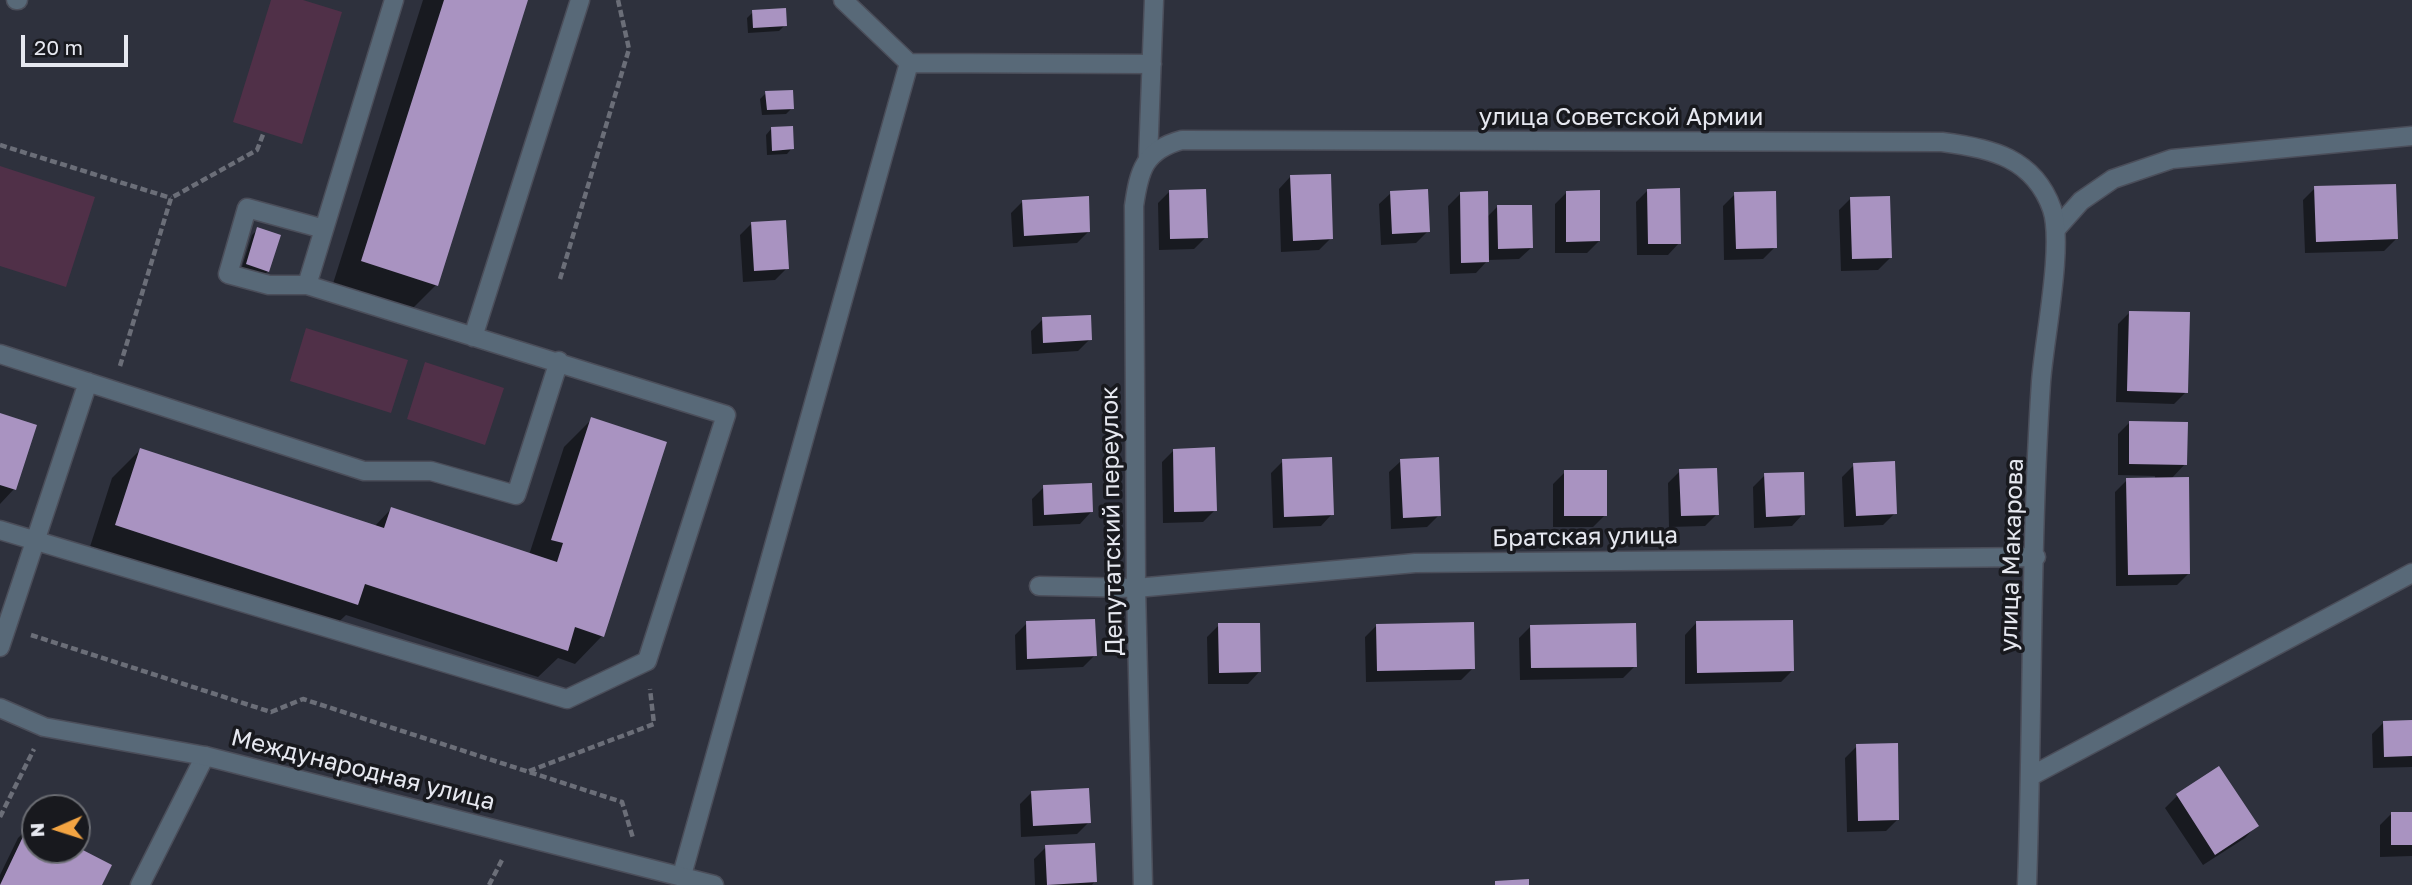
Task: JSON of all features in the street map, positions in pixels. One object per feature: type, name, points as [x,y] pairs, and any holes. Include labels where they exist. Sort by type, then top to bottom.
[{"type":"street","points":[[307,285],[394,0]]},
{"type":"street","points":[[473,337],[580,0]]},
{"type":"street","points":[[843,0],[909,64],[1152,64]]},
{"type":"street","name":"Депутатский переулок","points":[[1143,885],[1136,587],[1134,206],[1138,175],[1148,159],[1154,0]]},
{"type":"street","points":[[682,876],[909,64]]},
{"type":"street","points":[[2057,228],[2081,201],[2113,180],[2172,159],[2412,136]]},
{"type":"street","name":"улица Советской Армии","points":[[1148,159],[1164,145],[1182,140],[1942,142],[1980,147],[2014,159],[2041,187],[2057,228]]},
{"type":"street","points":[[0,530],[567,699],[647,661],[726,415],[307,285],[269,285],[228,274],[247,208],[324,229]]},
{"type":"street","name":"улица Макарова","points":[[2027,885],[2042,382],[2057,228]]},
{"type":"street","points":[[0,354],[364,471],[431,471],[516,495],[559,361]]},
{"type":"street","points":[[0,647],[88,382]]},
{"type":"street","name":"Братская улица","points":[[1039,586],[1136,587],[1415,563],[2036,557]]},
{"type":"street","points":[[2031,775],[2412,573]]},
{"type":"street","name":"Международная улица","points":[[0,708],[44,727],[205,756],[714,885]]},
{"type":"street","points":[[140,885],[205,756]]},
{"type":"path","points":[[560,279],[629,48],[618,0]]},
{"type":"path","points":[[113,391],[172,198],[257,150],[264,132]]},
{"type":"path","points":[[0,145],[172,198]]},
{"type":"path","points":[[7,628],[271,712],[303,699],[622,802],[641,865]]},
{"type":"path","points":[[528,772],[654,724],[647,661]]},
{"type":"path","points":[[0,817],[44,727]]},
{"type":"shaded area","points":[[271,0],[303,0],[342,12],[302,144],[233,122]]},
{"type":"shaded area","points":[[0,166],[95,197],[66,287],[0,266]]},
{"type":"shaded area","points":[[306,328],[408,360],[391,413],[290,381]]},
{"type":"shaded area","points":[[425,362],[504,388],[485,445],[407,419]]},
{"type":"building","points":[[444,0],[528,0],[438,286],[361,261]]},
{"type":"building","points":[[786,8],[787,26],[753,28],[752,10]]},
{"type":"building","points":[[793,90],[794,109],[767,110],[765,91]]},
{"type":"building","points":[[793,126],[794,149],[772,151],[771,127]]},
{"type":"building","points":[[1331,174],[1333,239],[1293,241],[1290,175]]},
{"type":"building","points":[[2396,184],[2398,239],[2316,242],[2314,186]]},
{"type":"building","points":[[1680,188],[1681,244],[1648,244],[1647,189]]},
{"type":"building","points":[[1206,189],[1208,238],[1170,239],[1169,190]]},
{"type":"building","points":[[1428,189],[1430,232],[1392,234],[1390,191]]},
{"type":"building","points":[[1600,190],[1600,241],[1566,242],[1566,191]]},
{"type":"building","points":[[1488,191],[1489,262],[1461,263],[1460,192]]},
{"type":"building","points":[[1776,191],[1777,248],[1736,249],[1734,192]]},
{"type":"building","points":[[1089,196],[1090,232],[1024,236],[1022,200]]},
{"type":"building","points":[[1890,196],[1892,258],[1852,259],[1850,197]]},
{"type":"building","points":[[1497,205],[1532,205],[1533,248],[1498,249]]},
{"type":"building","points":[[786,220],[789,269],[754,271],[751,222]]},
{"type":"building","points":[[257,227],[281,235],[269,272],[246,264]]},
{"type":"building","points":[[2129,311],[2190,312],[2188,393],[2127,391]]},
{"type":"building","points":[[1091,315],[1092,340],[1043,343],[1042,317]]},
{"type":"building","points":[[0,413],[37,425],[16,490],[0,485]]},
{"type":"building","points":[[591,417],[667,442],[604,637],[575,627],[568,651],[365,584],[358,605],[115,525],[140,448],[384,528],[391,507],[557,562],[563,543],[551,540]]},
{"type":"building","points":[[2129,421],[2188,422],[2187,465],[2129,464]]},
{"type":"building","points":[[1215,447],[1217,511],[1174,512],[1173,449]]},
{"type":"building","points":[[1332,457],[1334,515],[1284,517],[1282,459]]},
{"type":"building","points":[[1439,457],[1441,516],[1403,518],[1400,459]]},
{"type":"building","points":[[1895,461],[1897,514],[1856,516],[1853,463]]},
{"type":"building","points":[[1717,468],[1719,515],[1681,516],[1679,469]]},
{"type":"building","points":[[1564,470],[1607,470],[1607,516],[1564,516]]},
{"type":"building","points":[[1804,472],[1805,515],[1766,517],[1764,473]]},
{"type":"building","points":[[2189,477],[2190,574],[2128,575],[2126,478]]},
{"type":"building","points":[[1092,483],[1093,512],[1044,515],[1043,485]]},
{"type":"building","points":[[1095,619],[1097,656],[1027,659],[1026,621]]},
{"type":"building","points":[[1793,620],[1794,671],[1697,673],[1696,621]]},
{"type":"building","points":[[1474,622],[1475,669],[1377,671],[1376,624]]},
{"type":"building","points":[[1218,623],[1260,623],[1261,672],[1219,673]]},
{"type":"building","points":[[1636,623],[1637,667],[1531,668],[1530,625]]},
{"type":"building","points":[[2412,720],[2412,756],[2384,757],[2383,721]]},
{"type":"building","points":[[1898,743],[1899,820],[1858,821],[1856,744]]},
{"type":"building","points":[[2219,766],[2259,826],[2215,855],[2176,794]]},
{"type":"building","points":[[1089,788],[1091,823],[1033,826],[1031,791]]},
{"type":"building","points":[[2391,812],[2412,812],[2412,845],[2391,845]]},
{"type":"building","points":[[21,841],[21,864],[91,864],[91,854],[112,865],[102,885],[0,885]]},
{"type":"building","points":[[1095,843],[1097,882],[1047,885],[1045,845]]},
{"type":"building","points":[[1529,879],[1529,885],[1495,885],[1495,881]]}]
